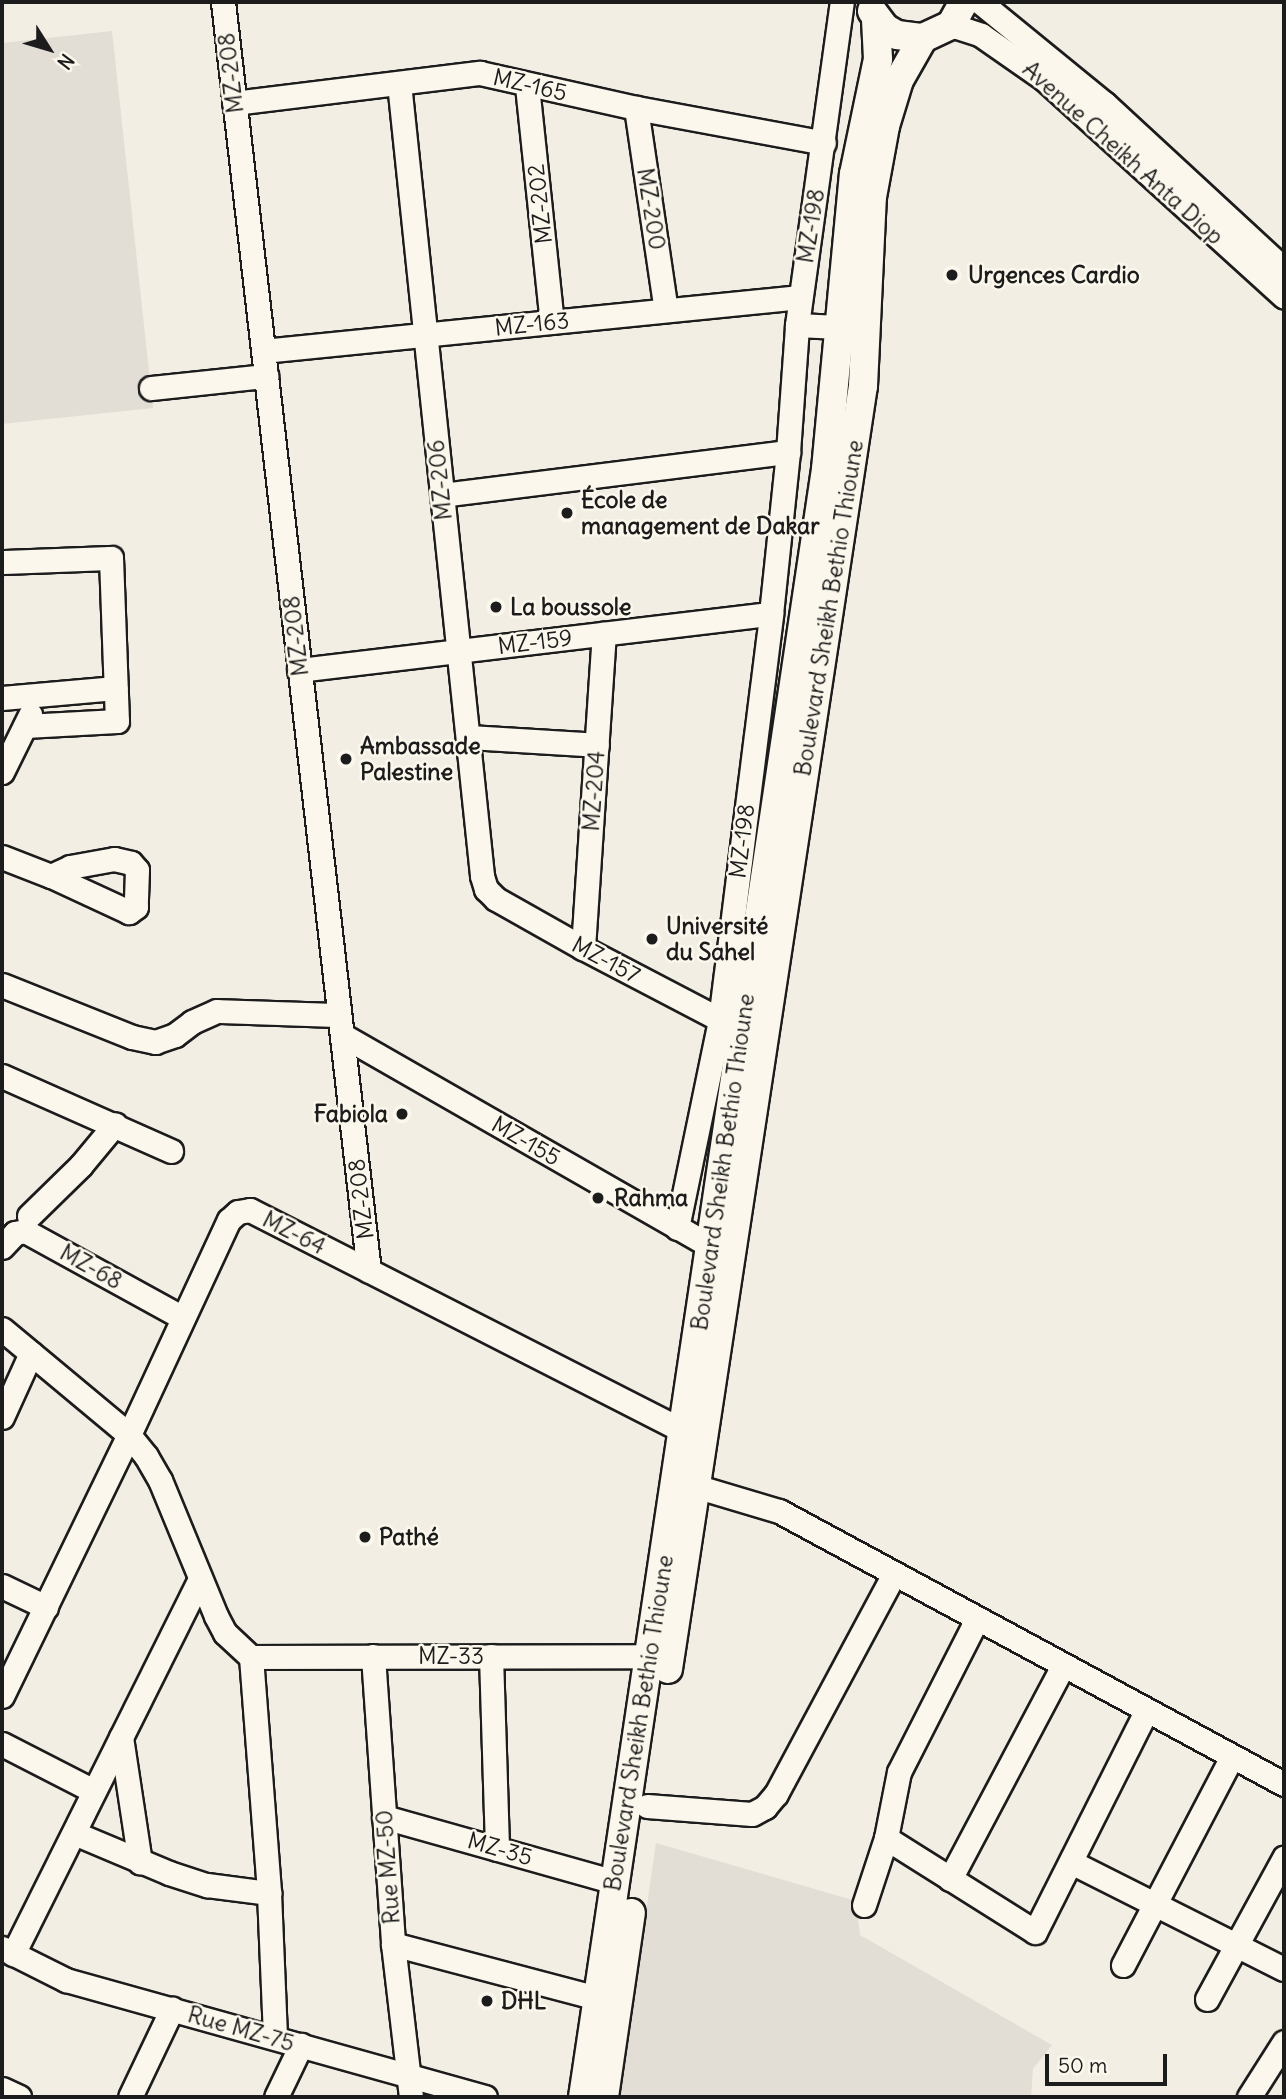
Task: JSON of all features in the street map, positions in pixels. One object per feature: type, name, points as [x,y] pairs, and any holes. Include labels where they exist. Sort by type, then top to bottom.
[{"type":"main road","points":[[872,10],[897,35],[923,38],[958,13]]},
{"type":"main road","name":"Boulevard Sheikh Bethio Thioune","points":[[583,2097],[710,1246],[731,1026],[825,470],[854,174],[878,59],[872,10]]},
{"type":"main road","name":"Boulevard Sheikh Bethio Thioune","points":[[604,2097],[863,386],[872,197],[884,126],[899,80],[923,38]]},
{"type":"street","name":"MZ-208","points":[[223,2],[369,1270]]},
{"type":"street","name":"MZ-198","points":[[677,1228],[731,1026],[788,452],[800,297],[842,2]]},
{"type":"street","name":"Avenue Cheikh Anta Diop","points":[[980,2],[1104,103],[1284,269]]},
{"type":"street","name":"Avenue Cheikh Anta Diop","points":[[958,13],[981,35],[1044,79],[1284,298]]},
{"type":"street","name":"MZ-165","points":[[234,103],[480,73],[527,86],[824,143]]},
{"type":"street","name":"MZ-206","points":[[399,83],[482,876]]},
{"type":"street","name":"MZ-202","points":[[527,86],[552,322]]},
{"type":"street","name":"MZ-200","points":[[636,108],[666,310]]},
{"type":"street","name":"MZ-163","points":[[263,352],[800,297]]},
{"type":"street","points":[[797,325],[839,327]]},
{"type":"street","points":[[151,388],[266,376]]},
{"type":"street","points":[[442,495],[788,452]]},
{"type":"street","points":[[2,562],[111,558],[117,721],[24,726]]},
{"type":"street","name":"MZ-159","points":[[299,670],[771,614]]},
{"type":"street","name":"MZ-204","points":[[583,948],[604,634]]},
{"type":"street","points":[[2,698],[116,688]]},
{"type":"street","points":[[2,772],[40,696]]},
{"type":"street","points":[[468,737],[597,745]]},
{"type":"street","points":[[2,857],[51,876]]},
{"type":"street","name":"MZ-157","points":[[482,876],[486,889],[496,899],[731,1026]]},
{"type":"street","points":[[2,985],[132,1038],[155,1042],[175,1035],[192,1022],[217,1011],[340,1025]]},
{"type":"street","name":"MZ-155","points":[[340,1025],[710,1246]]},
{"type":"street","points":[[2,1076],[171,1151]]},
{"type":"street","points":[[29,1216],[81,1165],[115,1124]]},
{"type":"street","name":"MZ-64","points":[[2,1696],[129,1435],[229,1220],[238,1212],[250,1210],[683,1431]]},
{"type":"street","name":"MZ-68","points":[[2,1247],[15,1233],[24,1231],[183,1318]]},
{"type":"street","points":[[2,1329],[129,1435],[146,1456],[160,1480],[225,1633],[251,1657],[269,1893],[275,2038]]},
{"type":"street","points":[[2,1417],[31,1353]]},
{"type":"street","points":[[695,1486],[779,1511],[1231,1758],[1284,1784]]},
{"type":"street","points":[[647,1806],[752,1814],[765,1807],[776,1794],[894,1574]]},
{"type":"street","points":[[8,1951],[74,1833],[200,1579]]},
{"type":"street","points":[[2,1586],[46,1607]]},
{"type":"street","points":[[864,1905],[886,1838],[899,1772],[977,1619]]},
{"type":"street","name":"Rue MZ-50","points":[[373,1656],[393,1944],[411,2087]]},
{"type":"street","points":[[491,1656],[497,1849]]},
{"type":"street","name":"MZ-33","points":[[251,1657],[650,1656]]},
{"type":"street","points":[[950,1879],[1063,1666]]},
{"type":"street","points":[[886,1838],[1035,1932],[1146,1711]]},
{"type":"street","points":[[121,1737],[140,1863]]},
{"type":"street","points":[[2,1744],[94,1791]]},
{"type":"street","points":[[1122,1965],[1231,1758]]},
{"type":"street","name":"MZ-35","points":[[384,1817],[616,1882]]},
{"type":"street","points":[[74,1833],[140,1863],[207,1885],[269,1893]]},
{"type":"street","points":[[1207,1999],[1284,1858]]},
{"type":"street","points":[[1070,1862],[1284,1969]]},
{"type":"street","points":[[393,1944],[598,1998]]},
{"type":"street","name":"Rue MZ-75","points":[[8,1951],[66,1980],[301,2045],[411,2087],[485,2097]]},
{"type":"street","points":[[130,2097],[172,2009]]},
{"type":"street","points":[[1249,2097],[1284,2042]]},
{"type":"street","points":[[276,2097],[301,2045]]},
{"type":"street","points":[[2,2089],[19,2097]]},
{"type":"shaded area","points":[[112,31],[153,408],[2,424],[2,43]]},
{"type":"shaded area","points":[[656,1843],[856,1901],[860,1935],[1052,2045],[1033,2069],[1031,2097],[619,2097]]},
{"type":"place","name":"Urgences Cardio","points":[[952,275]]},
{"type":"place","name":"École de management de Dakar","points":[[567,513]]},
{"type":"place","name":"La boussole","points":[[496,607]]},
{"type":"place","name":"Ambassade Palestine","points":[[346,759]]},
{"type":"place","name":"Université du Sahel","points":[[652,939]]},
{"type":"place","name":"Fabiola","points":[[402,1114]]},
{"type":"place","name":"Rahma","points":[[598,1198]]},
{"type":"place","name":"Pathé","points":[[365,1537]]},
{"type":"place","name":"DHL","points":[[487,2001]]}]
